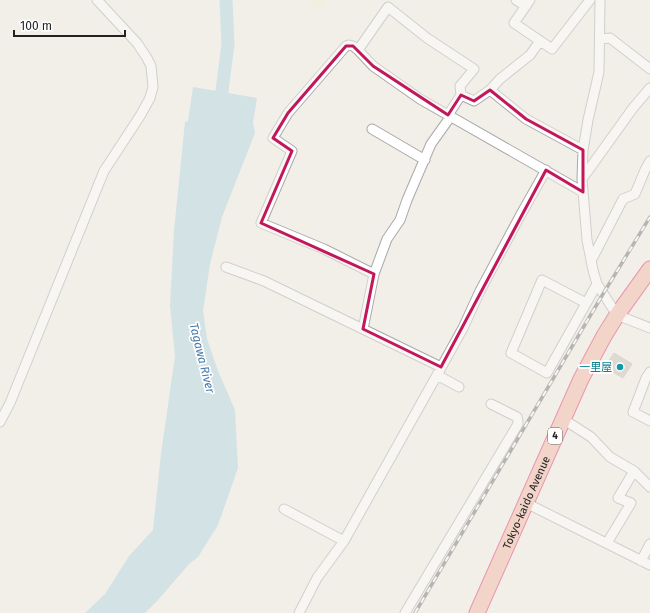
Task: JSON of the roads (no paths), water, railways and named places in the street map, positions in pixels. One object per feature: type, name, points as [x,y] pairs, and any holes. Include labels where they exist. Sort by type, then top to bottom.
[{"type":"highway","name":"Tokyo-kaido Avenue","points":[[477,613],[581,379],[617,315],[650,268]]},
{"type":"street","points":[[0,422],[10,403],[104,171],[143,110],[150,98],[153,87],[151,66],[147,58],[137,43],[97,0]]},
{"type":"street","points":[[516,0],[528,3],[514,23],[552,49],[590,0]]},
{"type":"street","points":[[600,0],[599,72],[583,150],[582,179],[587,240],[597,284],[617,315],[650,328]]},
{"type":"street","points":[[358,50],[388,7],[427,38],[474,69],[460,86],[461,95],[431,144],[400,220],[387,239],[374,274],[363,329]]},
{"type":"street","points":[[600,39],[610,38],[650,70]]},
{"type":"street","points":[[461,95],[474,101],[490,90],[500,79],[530,56],[540,41]]},
{"type":"street","points":[[374,274],[324,249],[261,223],[292,151],[273,138],[288,112],[346,46],[353,46],[374,66],[420,98],[583,192]]},
{"type":"street","points":[[582,179],[633,108],[650,88]]},
{"type":"street","points":[[490,90],[526,119],[583,150]]},
{"type":"street","points":[[372,129],[425,160]]},
{"type":"street","points":[[591,260],[623,199],[635,194],[650,161]]},
{"type":"street","points":[[299,613],[317,578],[344,541],[437,375],[463,328],[480,291],[546,170]]},
{"type":"street","points":[[226,267],[264,281],[441,367]]},
{"type":"street","points":[[586,303],[542,280],[510,352],[547,373],[597,284]]},
{"type":"street","points":[[437,375],[459,387]]},
{"type":"street","points":[[649,377],[633,412],[650,421]]},
{"type":"street","points":[[405,613],[518,424],[517,417],[491,404]]},
{"type":"street","points":[[563,419],[591,437],[610,456],[634,471],[650,487]]},
{"type":"street","points":[[607,543],[631,503],[618,498],[634,471]]},
{"type":"street","points":[[526,503],[650,565]]},
{"type":"street","points":[[284,509],[344,541]]},
{"type":"street","points":[[641,561],[650,544]]},
{"type":"water","points":[[193,87],[257,98],[253,123],[255,133],[222,217],[210,264],[203,311],[207,339],[218,371],[235,410],[238,468],[218,525],[198,557],[189,564],[145,613],[85,613],[105,594],[129,556],[153,530],[161,454],[175,356],[170,306],[174,231],[185,122],[188,121]]},
{"type":"waterway","name":"Tagawa River","points":[[218,109],[222,91],[228,44],[226,0]]},
{"type":"railway","points":[[415,613],[650,217]]},
{"type":"place","name":"一里屋","points":[[620,367]]}]
